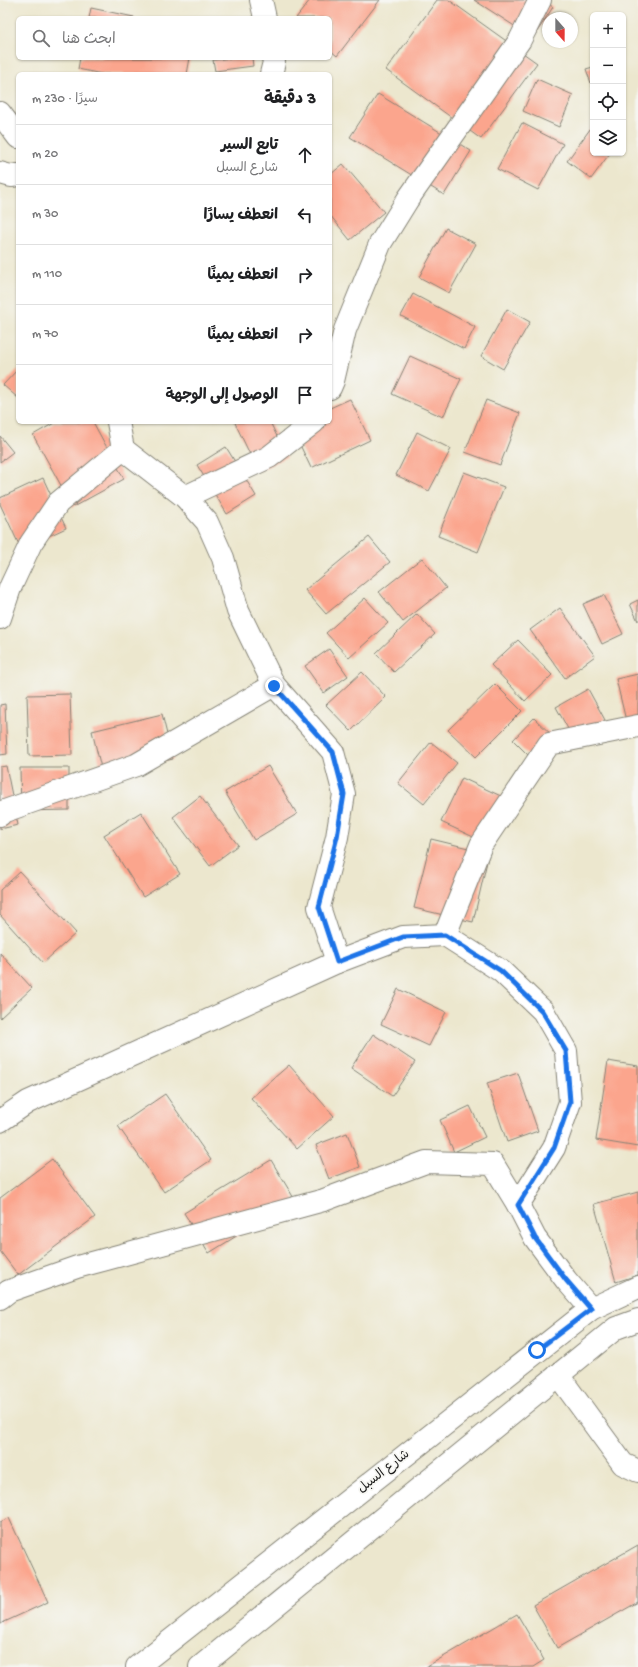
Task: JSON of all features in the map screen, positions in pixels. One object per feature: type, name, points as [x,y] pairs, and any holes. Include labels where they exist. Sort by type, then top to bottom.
[{"type":"street","points":[[261,0],[265,16]]},
{"type":"street","points":[[332,383],[345,330],[380,244],[408,199],[520,40],[540,0]]},
{"type":"street","points":[[272,72],[274,60]]},
{"type":"street","points":[[0,114],[16,134]]},
{"type":"street","points":[[0,173],[11,176],[16,175]]},
{"type":"street","points":[[118,424],[124,450],[185,497],[207,522],[222,558],[238,611],[274,686],[333,752],[344,794],[337,837],[319,907],[337,962]]},
{"type":"street","points":[[185,497],[269,457],[311,424]]},
{"type":"street","points":[[0,618],[10,588],[31,543],[58,503],[124,450]]},
{"type":"street","points":[[0,815],[2,812],[136,765],[274,686]]},
{"type":"street","points":[[445,935],[481,845],[549,744],[638,726]]},
{"type":"street","points":[[0,1121],[28,1102],[337,962],[403,937],[445,935],[501,971],[542,1011],[566,1051],[570,1102],[554,1148],[518,1205]]},
{"type":"street","points":[[0,1298],[9,1292],[77,1267],[324,1200],[426,1162],[493,1164],[518,1205],[535,1238],[566,1280],[591,1309]]},
{"type":"street","name":"شارع السبل","points":[[137,1667],[591,1309],[638,1287]]},
{"type":"street","points":[[200,1667],[616,1328],[638,1320]]},
{"type":"street","points":[[558,1375],[623,1464],[638,1472]]},
{"type":"building","points":[[310,0],[380,0],[337,56],[332,52],[332,16],[298,16]]},
{"type":"building","points":[[437,0],[449,0],[537,63],[481,139],[386,70]]},
{"type":"building","points":[[474,0],[542,0],[553,7],[550,12],[542,12],[542,24],[533,38]]},
{"type":"building","points":[[91,8],[129,16],[89,16]]},
{"type":"building","points":[[80,60],[190,60],[187,72],[92,72],[78,69]]},
{"type":"building","points":[[213,60],[252,60],[253,66],[215,71]]},
{"type":"building","points":[[590,68],[590,80],[586,69]]},
{"type":"building","points":[[537,79],[573,95],[559,127],[523,111]]},
{"type":"building","points":[[378,94],[471,151],[444,195],[350,137]]},
{"type":"building","points":[[522,123],[563,144],[538,190],[497,169]]},
{"type":"building","points":[[590,129],[590,156],[608,156],[591,179],[567,161]]},
{"type":"building","points":[[343,164],[384,212],[350,240],[332,218],[332,173]]},
{"type":"building","points":[[446,228],[476,244],[449,293],[419,277]]},
{"type":"building","points":[[413,294],[475,327],[464,349],[401,316]]},
{"type":"building","points":[[507,309],[530,322],[503,369],[481,356]]},
{"type":"building","points":[[410,356],[461,379],[443,417],[392,394]]},
{"type":"building","points":[[16,371],[16,396],[3,385]]},
{"type":"building","points":[[350,399],[370,440],[311,468],[291,426],[296,424],[332,424],[332,407]]},
{"type":"building","points":[[486,400],[520,413],[500,465],[465,452]]},
{"type":"building","points":[[52,424],[94,424],[124,479],[73,507],[33,435]]},
{"type":"building","points":[[235,424],[271,424],[287,457],[258,471]]},
{"type":"building","points":[[417,432],[451,449],[429,491],[396,475]]},
{"type":"building","points":[[0,436],[13,452],[0,462]]},
{"type":"building","points":[[226,447],[256,496],[227,514],[197,465]]},
{"type":"building","points":[[464,472],[504,487],[478,552],[438,536]]},
{"type":"building","points":[[43,478],[66,528],[21,549],[0,504],[0,498]]},
{"type":"building","points":[[369,537],[390,562],[326,614],[305,590]]},
{"type":"building","points":[[422,558],[446,588],[403,622],[379,592]]},
{"type":"building","points":[[604,595],[623,634],[602,644],[583,604]]},
{"type":"building","points":[[365,598],[388,623],[349,658],[326,633]]},
{"type":"building","points":[[638,600],[638,621],[630,604]]},
{"type":"building","points":[[560,608],[595,656],[565,678],[530,630]]},
{"type":"building","points":[[417,614],[435,634],[394,672],[376,653]]},
{"type":"building","points":[[518,640],[552,675],[525,701],[491,665]]},
{"type":"building","points":[[329,649],[348,676],[324,693],[305,666]]},
{"type":"building","points":[[362,672],[386,697],[351,731],[326,705]]},
{"type":"building","points":[[638,674],[638,727],[628,729],[616,679]]},
{"type":"building","points":[[495,684],[522,711],[476,757],[448,730]]},
{"type":"building","points":[[588,689],[605,720],[573,738],[556,707]]},
{"type":"building","points":[[70,694],[72,755],[29,756],[27,695]]},
{"type":"building","points":[[5,704],[7,754],[0,755],[0,705]]},
{"type":"building","points":[[162,714],[173,759],[103,776],[92,731]]},
{"type":"building","points":[[534,718],[554,737],[532,759],[513,740]]},
{"type":"building","points":[[431,742],[457,763],[424,804],[398,783]]},
{"type":"building","points":[[6,766],[18,825],[0,829],[0,767]]},
{"type":"building","points":[[268,766],[297,814],[254,840],[225,792]]},
{"type":"building","points":[[20,768],[69,768],[69,810],[21,811]]},
{"type":"building","points":[[462,778],[503,797],[482,841],[441,822]]},
{"type":"building","points":[[200,796],[238,845],[210,866],[173,817]]},
{"type":"building","points":[[141,812],[180,874],[143,897],[104,835]]},
{"type":"building","points":[[431,839],[489,853],[473,922],[414,908]]},
{"type":"building","points":[[20,872],[76,933],[43,963],[0,915],[0,890]]},
{"type":"building","points":[[0,953],[32,988],[0,1018]]},
{"type":"building","points":[[398,989],[446,1012],[429,1046],[381,1024]]},
{"type":"building","points":[[373,1034],[415,1062],[392,1096],[351,1068]]},
{"type":"building","points":[[608,1061],[638,1066],[638,1147],[596,1140]]},
{"type":"building","points":[[289,1065],[334,1116],[297,1149],[251,1098]]},
{"type":"building","points":[[518,1073],[538,1131],[507,1142],[487,1083]]},
{"type":"building","points":[[165,1094],[211,1160],[164,1192],[118,1126]]},
{"type":"building","points":[[470,1106],[485,1137],[454,1152],[440,1120]]},
{"type":"building","points":[[347,1133],[360,1167],[329,1179],[316,1145]]},
{"type":"building","points":[[52,1159],[95,1217],[18,1275],[0,1251],[0,1198]]},
{"type":"building","points":[[271,1160],[295,1200],[209,1253],[184,1213]]},
{"type":"building","points":[[638,1192],[638,1275],[616,1282],[594,1204]]},
{"type":"building","points":[[9,1518],[48,1602],[0,1624],[0,1522]]},
{"type":"building","points":[[638,1545],[638,1602],[557,1648],[533,1605]]},
{"type":"building","points":[[517,1614],[544,1660],[533,1667],[426,1667]]},
{"type":"route","points":[[274,686],[333,752],[344,794],[337,837],[319,907],[337,962],[403,937],[445,935],[501,971],[542,1011],[566,1051],[570,1102],[554,1148],[518,1205],[535,1238],[566,1280],[591,1309],[537,1350]]}]
